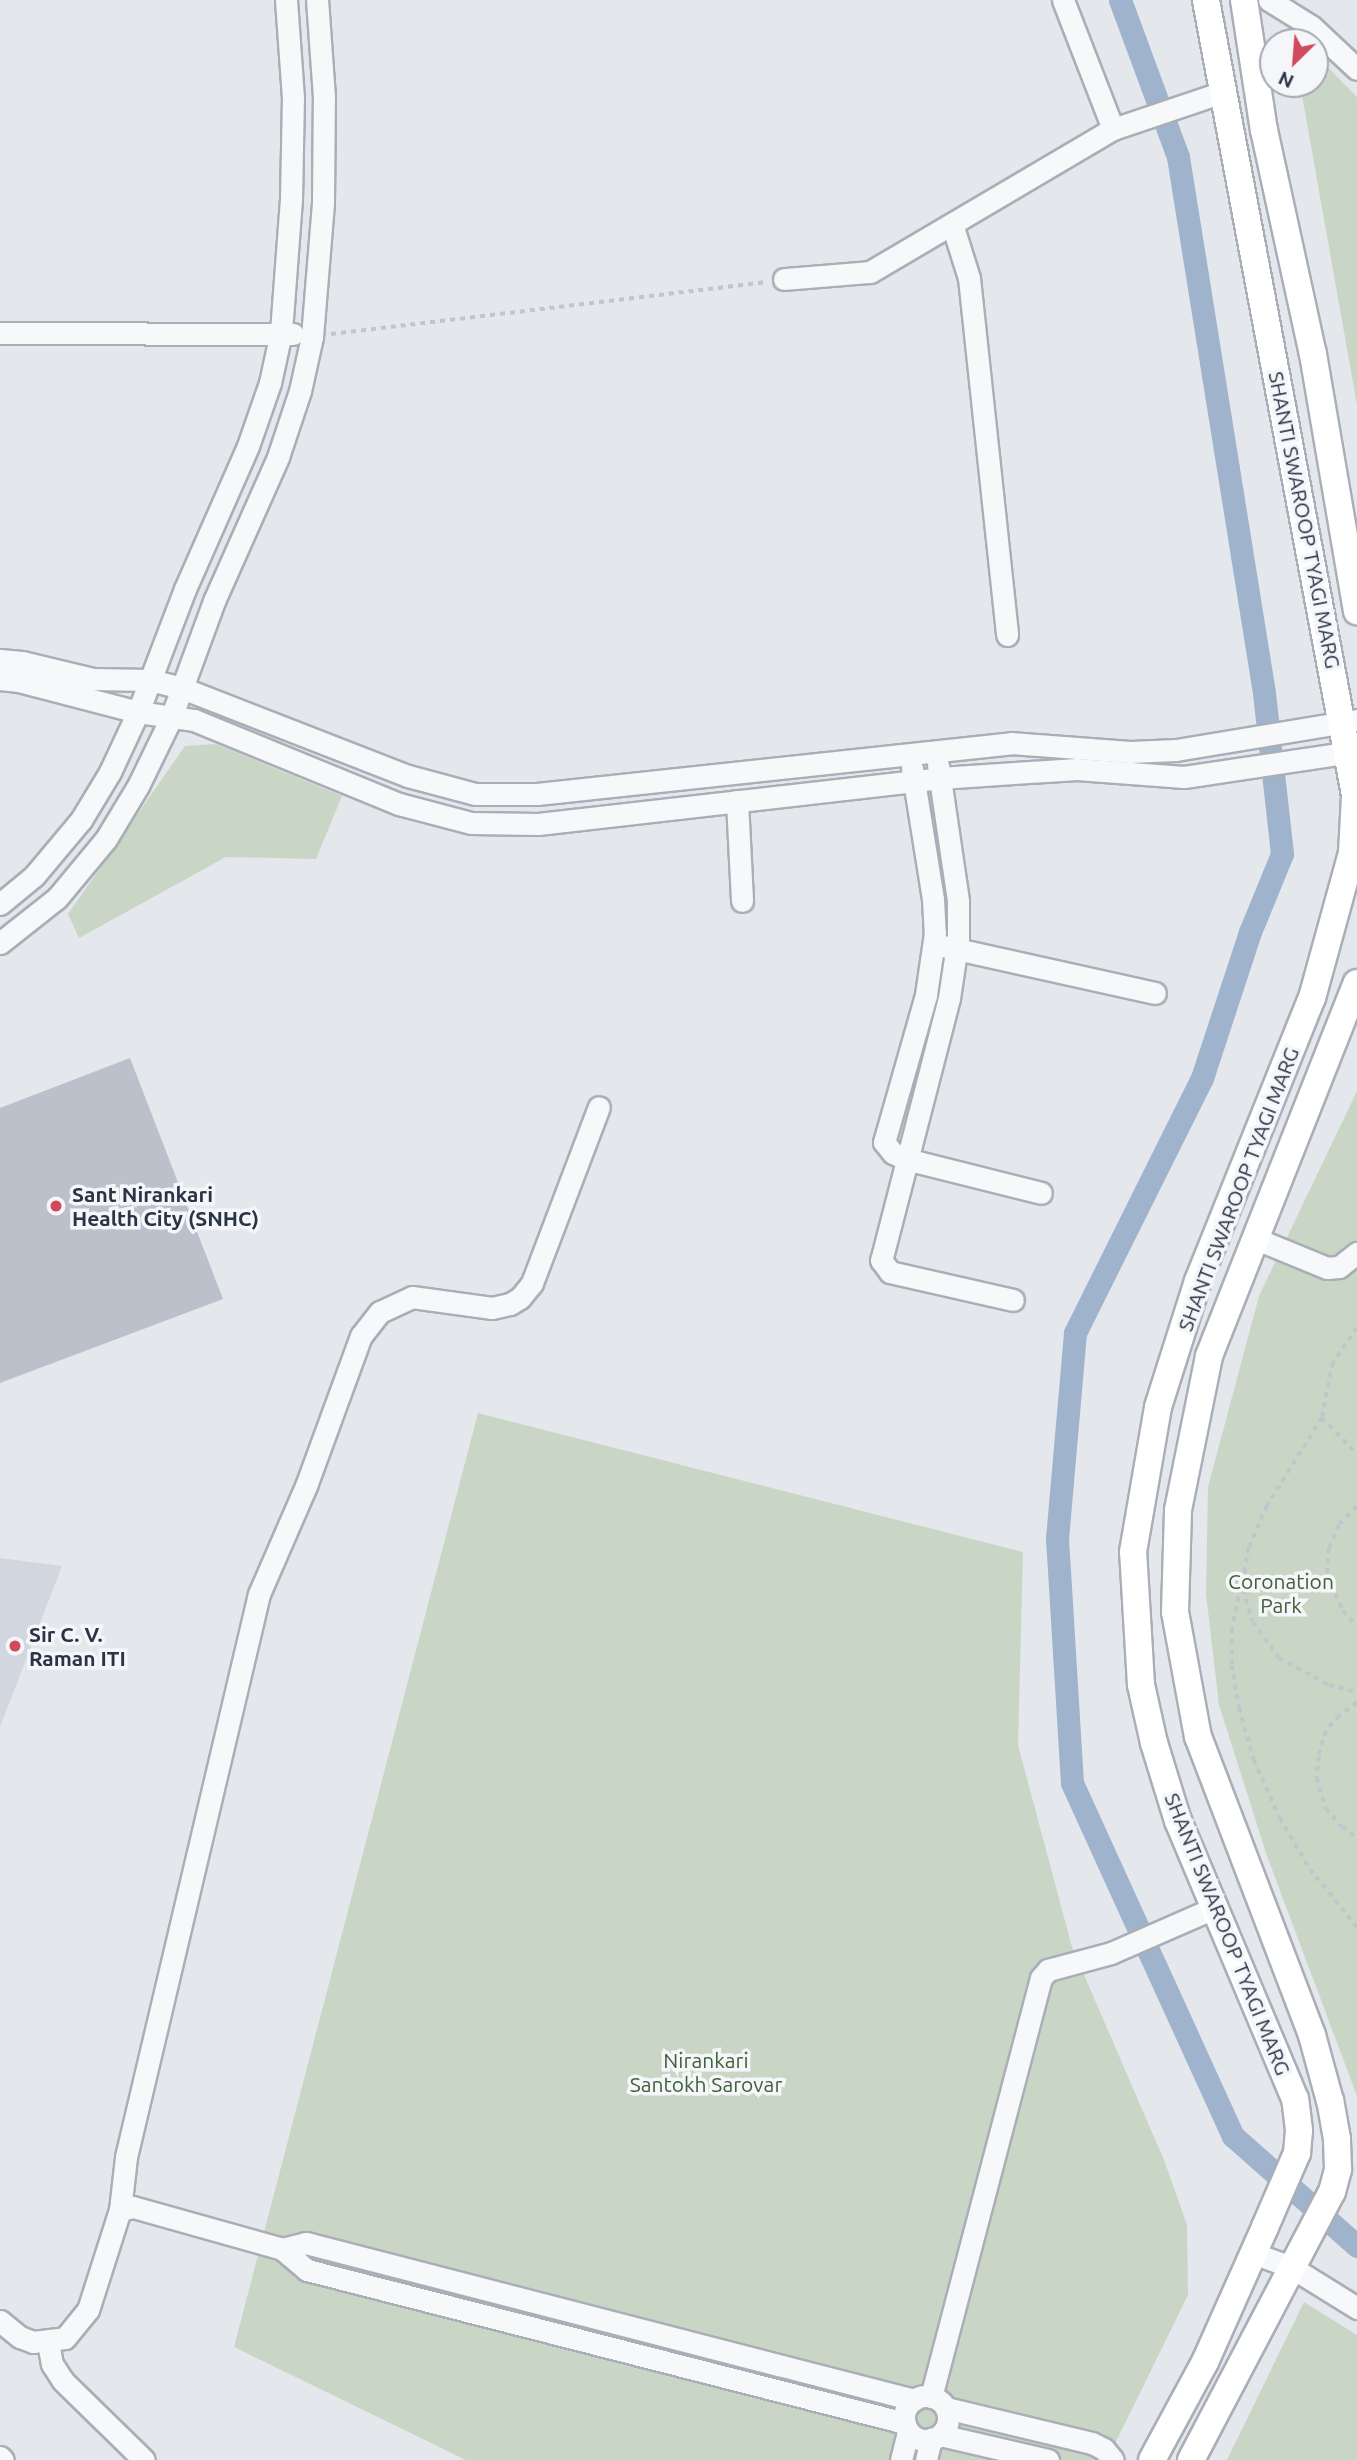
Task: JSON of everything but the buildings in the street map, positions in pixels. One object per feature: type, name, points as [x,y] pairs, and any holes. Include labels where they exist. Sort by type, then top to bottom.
[{"type":"main road","name":"SHANTI SWAROOP TYAGI MARG","points":[[1152,2460],[1205,2362],[1297,2153],[1299,2130],[1295,2099],[1178,1821],[1143,1696],[1133,1552],[1141,1490],[1162,1394],[1198,1281],[1312,998],[1352,853],[1355,795],[1350,722],[1231,134],[1213,95],[1206,0]]},
{"type":"main road","name":"SHANTI SWAROOP TYAGI MARG","points":[[1244,0],[1264,130],[1313,354],[1357,611]]},
{"type":"main road","points":[[1231,134],[1264,130]]},
{"type":"main road","name":"SHANTI SWAROOP TYAGI MARG","points":[[1191,2460],[1332,2192],[1338,2169],[1337,2139],[1312,2035],[1198,1737],[1175,1612],[1178,1510],[1209,1356],[1357,984]]},
{"type":"street","points":[[0,904],[34,876],[81,820],[110,772],[138,712],[185,589],[248,446],[270,383],[281,332],[291,200],[293,98],[286,0]]},
{"type":"street","points":[[0,943],[57,898],[106,839],[138,786],[171,718],[214,601],[278,457],[300,391],[312,337],[323,202],[324,97],[317,0]]},
{"type":"street","points":[[1063,0],[1115,128]]},
{"type":"street","points":[[1269,0],[1311,26],[1357,69]]},
{"type":"street","points":[[288,29],[319,28]]},
{"type":"street","points":[[784,279],[870,272],[1115,128],[1213,95]]},
{"type":"street","points":[[952,224],[969,278],[1007,635]]},
{"type":"street","points":[[0,333],[281,332],[312,337]]},
{"type":"street","points":[[1,674],[138,712],[194,720],[399,804],[471,823],[538,824],[940,778],[1077,769],[1125,762],[1216,741],[1350,722]]},
{"type":"street","points":[[1,674],[150,680],[182,688],[429,782],[475,794],[537,794],[1011,743],[1125,762],[1184,777],[1221,769],[1353,751]]},
{"type":"street","points":[[936,749],[958,901],[957,947],[949,999],[881,1251],[884,1267],[890,1272],[1013,1300]]},
{"type":"street","points":[[909,752],[933,899],[934,944],[926,995],[885,1133],[886,1148],[905,1159],[1041,1193]]},
{"type":"street","points":[[742,901],[745,800],[749,770]]},
{"type":"street","points":[[420,810],[429,782]]},
{"type":"street","points":[[934,944],[1155,993]]},
{"type":"street","points":[[0,2321],[20,2337],[48,2342],[65,2338],[88,2310],[120,2210],[126,2157],[259,1594],[306,1486],[361,1336],[380,1312],[412,1297],[492,1308],[510,1304],[520,1298],[532,1283],[599,1107]]},
{"type":"street","points":[[1254,1238],[1327,1268],[1339,1267],[1357,1253]]},
{"type":"street","points":[[930,2402],[1036,1989],[1048,1970],[1111,1953],[1214,1908]]},
{"type":"street","points":[[120,2210],[132,2207],[282,2249],[307,2270],[772,2389],[907,2427],[920,2439],[933,2445],[1048,2460]]},
{"type":"street","points":[[282,2249],[306,2243],[1092,2443],[1104,2449],[1113,2460]]},
{"type":"street","points":[[1253,2253],[1294,2261],[1357,2308]]},
{"type":"street","points":[[411,2297],[416,2272]]},
{"type":"street","points":[[588,2342],[593,2317]]},
{"type":"street","points":[[48,2342],[52,2364],[63,2381],[144,2460]]},
{"type":"street","points":[[772,2389],[777,2365]]},
{"type":"street","points":[[901,2460],[907,2427],[905,2411],[930,2402]]},
{"type":"street","points":[[930,2402],[948,2422],[933,2445]]},
{"type":"path","points":[[312,337],[784,279]]},
{"type":"path","points":[[1357,1328],[1334,1363],[1322,1418],[1267,1506],[1245,1563],[1232,1629],[1232,1665],[1239,1708],[1250,1747],[1280,1818],[1310,1869],[1357,1927]]},
{"type":"path","points":[[1322,1418],[1357,1454]]},
{"type":"path","points":[[1357,1507],[1339,1525],[1329,1548],[1326,1576],[1343,1611],[1357,1626]]},
{"type":"path","points":[[1245,1563],[1246,1599],[1253,1622],[1265,1642],[1279,1658],[1300,1672],[1329,1685],[1357,1692]]},
{"type":"path","points":[[1357,1703],[1339,1716],[1326,1731],[1319,1756],[1317,1778],[1326,1809],[1342,1827],[1357,1838]]},
{"type":"shaded area","name":"Sir C. V. Raman ITI","points":[[0,1558],[62,1566],[0,1727]]},
{"type":"green space","points":[[1329,68],[1357,97],[1357,405],[1302,98],[1329,98]]},
{"type":"green space","points":[[216,744],[342,796],[316,859],[226,857],[79,938],[68,914],[185,746]]},
{"type":"green space","name":"Coronation Park","points":[[1357,1091],[1357,2096],[1267,1856],[1219,1705],[1206,1594],[1208,1487],[1259,1296]]},
{"type":"green space","name":"Nirankari Santokh Sarovar","points":[[478,1413],[1023,1552],[1018,1745],[1072,1947],[1164,2160],[1187,2225],[1188,2295],[1107,2460],[466,2460],[234,2347]]},
{"type":"green space","points":[[1304,2302],[1357,2335],[1357,2460],[1227,2460]]},
{"type":"waterway","points":[[1120,0],[1178,157],[1264,693],[1282,854],[1250,932],[1202,1078],[1075,1333],[1057,1538],[1072,1783],[1233,2136],[1357,2246]]},
{"type":"place","name":"Sant Nirankari Health City (SNHC)","points":[[56,1206]]},
{"type":"place","name":"Sir C. V. Raman ITI","points":[[15,1646]]}]
